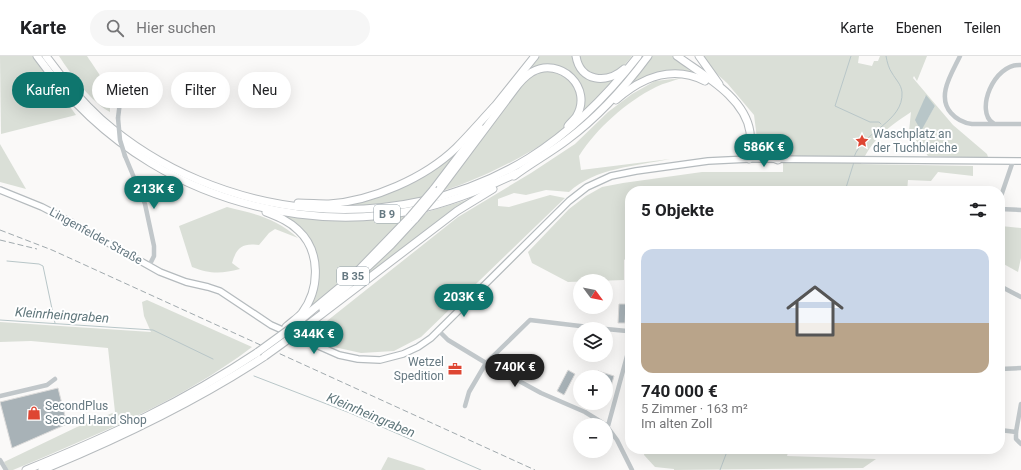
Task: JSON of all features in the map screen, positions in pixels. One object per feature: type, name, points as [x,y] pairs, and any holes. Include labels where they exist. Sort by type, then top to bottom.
[{"type":"highway","name":"B 9","points":[[37,56],[75,103],[109,134],[128,149],[181,180],[226,198],[251,206],[318,216],[346,217],[414,210],[484,189],[517,173],[569,139],[602,110],[648,56]]},
{"type":"highway","name":"B 9","points":[[46,56],[65,81],[92,110],[139,148],[163,163],[200,181],[236,195],[278,205],[322,210],[394,207],[417,203],[458,191],[484,181],[528,158],[551,143],[578,122],[610,91],[638,56]]},
{"type":"highway","name":"B 35","points":[[26,470],[93,442],[159,411],[222,376],[270,343],[292,330],[351,278],[412,219],[437,190],[494,107],[535,56]]},
{"type":"highway","points":[[576,56],[576,61],[584,72],[598,79],[608,78],[618,74],[634,56]]},
{"type":"highway","points":[[677,56],[721,88],[733,98],[742,110],[748,123],[750,139],[749,159]]},
{"type":"highway","points":[[698,56],[721,88]]},
{"type":"highway","points":[[437,190],[522,80],[532,72],[547,67],[561,69],[571,76],[576,83],[581,97],[576,116],[551,143]]},
{"type":"highway","points":[[602,110],[630,88],[648,79],[669,73],[695,76],[721,88]]},
{"type":"highway","points":[[278,205],[286,202],[328,204],[339,203],[367,197],[400,185],[415,177],[456,148],[494,107]]},
{"type":"highway","points":[[750,139],[761,153],[778,160]]},
{"type":"highway","points":[[42,470],[112,440],[160,417],[195,399],[265,356],[292,330],[457,211],[502,184],[517,173]]},
{"type":"highway","points":[[251,206],[288,222],[304,237],[313,253],[316,267],[315,285],[311,299],[292,330]]},
{"type":"main road","name":"Lingenfelder Straße","points":[[0,190],[42,207],[171,277],[223,292],[271,326],[348,358],[380,360],[403,354],[418,346],[439,331],[569,201],[587,187],[611,176],[636,170],[708,161],[749,159],[1021,161]]},
{"type":"street","points":[[960,56],[944,95],[948,110],[954,117],[966,124],[1021,124]]},
{"type":"street","points":[[993,123],[989,120],[987,115],[987,96],[989,88],[1001,71],[1016,64],[1021,65]]},
{"type":"street","points":[[119,108],[118,118],[120,140],[144,204],[154,246],[154,256],[149,266]]},
{"type":"street","points":[[1004,186],[1013,161]]},
{"type":"street","points":[[1005,208],[1021,210]]},
{"type":"street","points":[[1005,289],[1021,297]]},
{"type":"street","points":[[465,406],[469,392],[486,363],[530,320],[573,325]]},
{"type":"street","points":[[613,330],[625,332]]},
{"type":"street","points":[[439,331],[448,340],[486,363],[541,393],[586,412],[596,418]]},
{"type":"street","points":[[609,418],[625,362]]},
{"type":"street","points":[[1005,369],[1021,368]]},
{"type":"street","points":[[0,396],[47,386],[55,379]]},
{"type":"street","points":[[1020,443],[1016,439],[1016,432],[1021,404]]},
{"type":"street","points":[[1005,431],[1016,432]]},
{"type":"street","points":[[613,434],[632,470]]},
{"type":"street","points":[[0,460],[6,470]]},
{"type":"shaded area","points":[[0,56],[33,56],[45,72],[12,72],[12,108],[71,108],[76,115],[1,134]]},
{"type":"shaded area","points":[[59,56],[87,56],[97,72],[92,72],[92,98],[84,89],[84,72],[70,72]]},
{"type":"shaded area","points":[[540,56],[574,56],[583,74],[616,78],[579,116],[583,101],[564,68],[524,74]]},
{"type":"shaded area","points":[[577,56],[632,56],[623,67],[602,77],[588,73]]},
{"type":"shaded area","points":[[652,56],[673,56],[696,73],[671,71],[628,87]]},
{"type":"shaded area","points":[[702,56],[859,56],[858,63],[872,66],[874,61],[878,61],[880,56],[927,56],[917,81],[914,76],[913,78],[953,125],[987,154],[988,157],[928,156],[909,131],[911,112],[895,123],[876,140],[870,147],[861,164],[973,166],[973,176],[938,172],[931,181],[908,180],[907,186],[625,186],[624,280],[613,280],[613,274],[573,274],[573,282],[568,282],[532,263],[528,252],[569,209],[586,196],[602,187],[702,172],[783,172],[783,156],[773,155],[758,146],[754,115],[727,83],[710,68]],"holes":[[[925,96],[935,106],[920,131]]]},
{"type":"shaded area","points":[[560,71],[577,88],[578,108],[570,122],[539,147],[517,159],[456,187],[442,191],[522,83],[537,72]]},
{"type":"shaded area","points":[[682,78],[656,87],[623,108],[603,126],[579,156],[581,170],[670,159],[630,166],[603,173],[579,184],[569,192],[546,190],[526,195],[514,193],[498,199],[498,206],[509,207],[550,195],[565,198],[421,337],[394,351],[361,353],[334,347],[308,336],[458,217],[531,173],[575,144],[608,112],[632,94],[655,81]]},
{"type":"shaded area","points":[[926,95],[935,106],[921,131],[915,120]]},
{"type":"shaded area","points":[[103,108],[110,108],[110,112]]},
{"type":"shaded area","points":[[466,141],[421,198],[371,205],[329,205],[397,188]]},
{"type":"shaded area","points":[[0,144],[26,189],[0,182]]},
{"type":"shaded area","points":[[473,198],[331,306],[378,262],[427,212]]},
{"type":"shaded area","points":[[227,207],[274,221],[298,238],[275,229],[269,233],[259,245],[248,245],[241,247],[238,250],[232,263],[240,269],[227,272],[216,272],[204,271],[192,267],[179,226]]},
{"type":"shaded area","points":[[284,216],[315,220],[360,221],[406,216],[386,239],[343,281],[303,314],[312,301],[315,252]]},
{"type":"shaded area","points":[[1005,226],[1021,228],[1021,258],[1018,272],[1005,265]]},
{"type":"shaded area","points":[[147,300],[252,347],[196,384],[137,416],[13,470],[8,470],[4,462],[77,427],[115,412],[108,348],[31,341],[0,342],[0,322],[151,332],[144,316],[142,302]]},
{"type":"shaded area","points":[[788,454],[787,456],[876,459],[863,468],[674,470],[655,467],[644,455]]},
{"type":"shaded area","points":[[388,457],[423,468],[426,470],[381,470]]},
{"type":"building","points":[[619,304],[625,304],[625,323],[618,323]]},
{"type":"building","points":[[568,370],[573,373],[573,378],[564,395],[557,391]]},
{"type":"building","name":"SecondPlus Second Hand Shop","points":[[58,388],[67,424],[12,448],[0,402]]},
{"type":"waterway","points":[[851,56],[835,106],[870,122],[879,122],[881,124]]},
{"type":"waterway","points":[[854,157],[866,140],[897,111],[901,102],[902,92],[890,70],[886,56]]},
{"type":"waterway","points":[[847,186],[854,162]]},
{"type":"waterway","points":[[7,261],[39,264],[43,266],[55,323]]},
{"type":"waterway","name":"Kleinrheingraben","points":[[0,320],[153,330],[213,359]]},
{"type":"waterway","name":"Kleinrheingraben","points":[[254,376],[350,413],[481,470]]},
{"type":"waterway","points":[[720,470],[726,454]]},
{"type":"railway","points":[[0,230],[52,250],[535,470]]},
{"type":"railway","points":[[0,240],[37,249]]},
{"type":"place","name":"Waschplatz an der Tuchbleiche","points":[[862,141]]},
{"type":"place","name":"Wetzel Spedition","points":[[455,369]]},
{"type":"place","name":"SecondPlus Second Hand Shop","points":[[34,413]]}]
